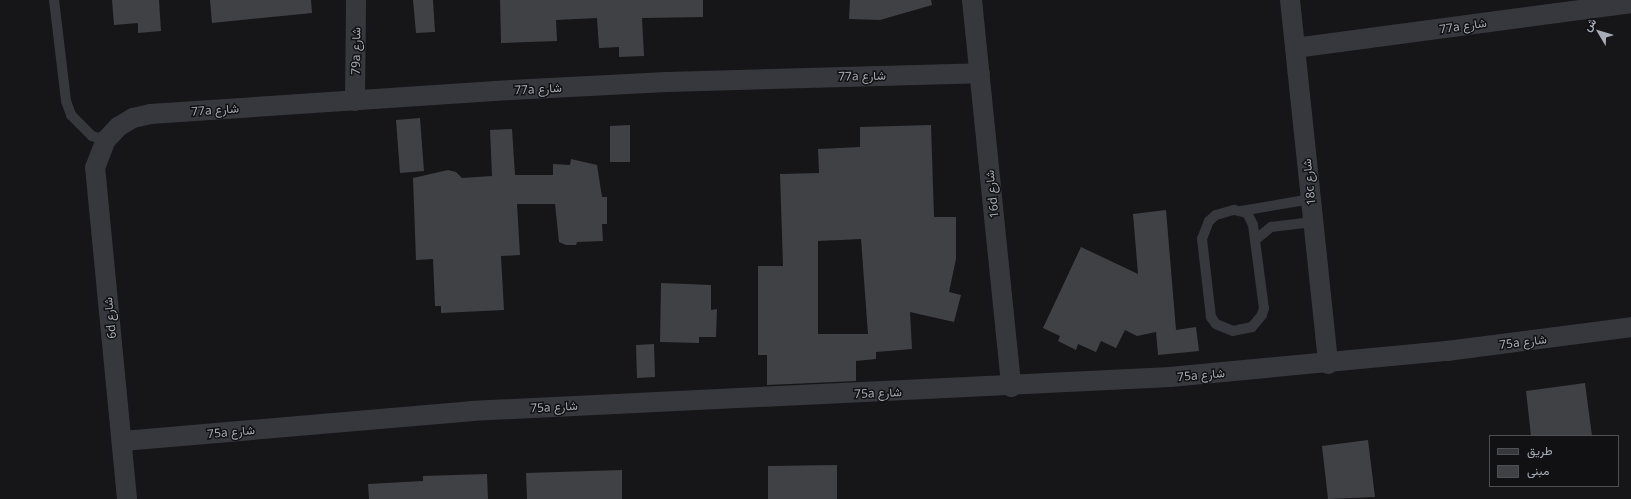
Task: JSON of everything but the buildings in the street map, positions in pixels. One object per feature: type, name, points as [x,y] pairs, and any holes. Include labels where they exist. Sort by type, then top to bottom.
[{"type":"street","name":"79a شارع","points":[[355,101],[356,0]]},
{"type":"street","name":"16d شارع","points":[[972,0],[1011,387]]},
{"type":"street","name":"18c شارع","points":[[1290,0],[1328,364]]},
{"type":"street","name":"77a شارع","points":[[1295,48],[1631,3]]},
{"type":"street","name":"77a شارع","points":[[106,140],[118,127],[150,114],[667,82],[980,73]]},
{"type":"street","name":"6d شارع","points":[[106,140],[98,153],[95,183],[123,441],[127,499]]},
{"type":"street","name":"75a شارع","points":[[123,441],[471,411],[1011,387],[1328,364],[1631,327]]},
{"type":"lane","points":[[54,0],[66,101],[71,115],[92,136],[106,140]]},
{"type":"lane","points":[[1241,211],[1251,218],[1255,240],[1262,315],[1252,327],[1232,331],[1224,329],[1216,324],[1208,308],[1204,229],[1216,215],[1310,199]]},
{"type":"lane","points":[[1255,240],[1271,227],[1313,222]]}]
